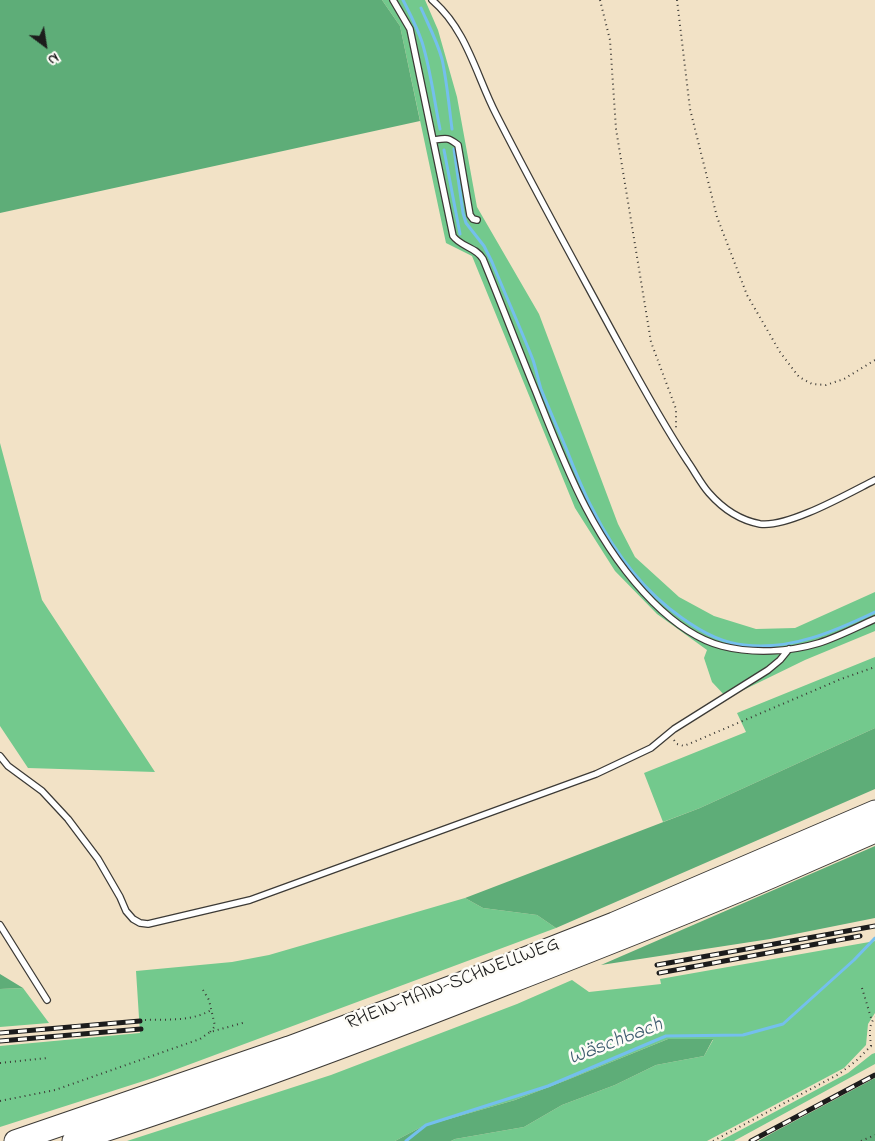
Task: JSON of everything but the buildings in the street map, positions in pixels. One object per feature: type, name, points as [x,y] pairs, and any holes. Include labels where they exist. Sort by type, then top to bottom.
[{"type":"highway","name":"RHEIN-MAIN-SCHNELLWEG","points":[[19,1140],[290,1046],[471,979],[614,922],[875,811]]},
{"type":"highway","name":"RHEIN-MAIN-SCHNELLWEG","points":[[73,1141],[155,1115],[295,1066],[622,939],[772,878],[875,832]]},
{"type":"lane","points":[[393,0],[410,29],[453,236],[461,244],[477,251],[483,259],[564,464],[584,506],[608,547],[622,566],[647,597],[672,620],[695,635],[721,646],[734,649],[762,651],[789,649],[834,637],[875,619]]},
{"type":"lane","points":[[432,0],[447,15],[464,40],[495,113],[639,380],[677,445],[709,493],[724,509],[740,518],[762,524],[782,522],[796,518],[875,480]]},
{"type":"lane","points":[[434,140],[446,138],[458,146],[470,215],[473,219],[477,220]]},
{"type":"lane","points":[[0,756],[8,766],[42,792],[68,819],[98,859],[126,911],[133,919],[140,923],[148,924],[250,900],[596,774],[651,748],[674,729],[768,670],[789,649]]},
{"type":"lane","points":[[0,924],[47,1000]]},
{"type":"path","points":[[600,0],[610,40],[616,129],[650,342],[676,409],[677,445]]},
{"type":"path","points":[[677,0],[690,109],[717,217],[747,295],[780,352],[799,376],[812,384],[826,385],[844,379],[875,360]]},
{"type":"path","points":[[674,729],[672,737],[677,744],[684,746],[841,679],[875,667]]},
{"type":"path","points":[[862,988],[872,1021],[870,1033],[871,1046]]},
{"type":"path","points":[[0,1101],[55,1090],[200,1039],[215,1026],[209,1000],[203,990]]},
{"type":"path","points":[[145,1020],[187,1019],[211,1010]]},
{"type":"path","points":[[872,1021],[875,1017]]},
{"type":"path","points":[[210,1032],[246,1022]]},
{"type":"path","points":[[713,1141],[840,1074],[871,1046],[875,1046]]},
{"type":"path","points":[[0,1063],[47,1058]]},
{"type":"path","points":[[861,1141],[875,1135]]},
{"type":"green space","points":[[0,0],[382,0],[400,26],[420,121],[0,213]]},
{"type":"green space","points":[[382,0],[425,0],[438,30],[457,97],[477,207],[539,314],[618,524],[635,557],[679,597],[714,616],[756,629],[795,628],[875,592],[875,631],[805,660],[727,698],[712,682],[704,658],[707,650],[657,614],[615,571],[575,508],[472,256],[446,243],[400,26]]},
{"type":"green space","points":[[0,443],[42,600],[155,772],[28,768],[0,726]]},
{"type":"green space","points":[[875,657],[875,728],[700,808],[663,822],[644,773],[746,732],[737,713]]},
{"type":"green space","points":[[875,728],[875,789],[556,928],[537,915],[483,908],[465,898],[700,808]]},
{"type":"green space","points":[[875,846],[875,918],[770,939],[601,965]]},
{"type":"green space","points":[[465,898],[483,908],[537,915],[556,928],[153,1078],[0,1127],[0,1046],[140,1033],[136,971],[232,962],[269,955]]},
{"type":"green space","points":[[875,941],[875,1013],[868,1024],[866,1045],[844,1068],[707,1141],[451,1141],[524,1127],[562,1105],[615,1085],[656,1065],[704,1056],[713,1040],[668,1039],[515,1100],[421,1127],[395,1141],[127,1141],[331,1075],[517,1004],[572,980],[589,992],[661,984],[660,979]]},
{"type":"green space","points":[[0,974],[23,988],[0,989]]},
{"type":"green space","points":[[23,988],[49,1023],[0,1027],[0,989]]},
{"type":"green space","points":[[668,1039],[713,1039],[704,1056],[656,1065],[615,1085],[562,1105],[524,1127],[451,1141],[395,1141],[421,1127],[515,1100]]},
{"type":"green space","points":[[875,1053],[875,1064],[734,1141],[720,1141],[848,1073]]},
{"type":"green space","points":[[875,1078],[875,1141],[758,1141],[774,1132]]},
{"type":"waterway","points":[[403,0],[422,42],[440,129]]},
{"type":"waterway","points":[[421,8],[442,59],[452,129]]},
{"type":"waterway","points":[[454,149],[466,223],[484,246],[492,262],[533,360],[541,389],[588,501],[609,539],[630,569],[654,595],[682,618],[712,636],[736,644],[761,646],[795,642],[812,638],[875,612]]},
{"type":"waterway","points":[[444,150],[460,234]]},
{"type":"waterway","name":"Wäschbach","points":[[406,1141],[426,1125],[548,1086],[666,1036],[743,1035],[783,1024],[854,960],[875,938]]},
{"type":"railway","points":[[657,965],[875,926]]},
{"type":"railway","points":[[659,973],[860,936]]},
{"type":"railway","points":[[0,1033],[140,1021]]},
{"type":"railway","points":[[0,1041],[141,1029]]},
{"type":"railway","points":[[751,1141],[875,1075]]}]
